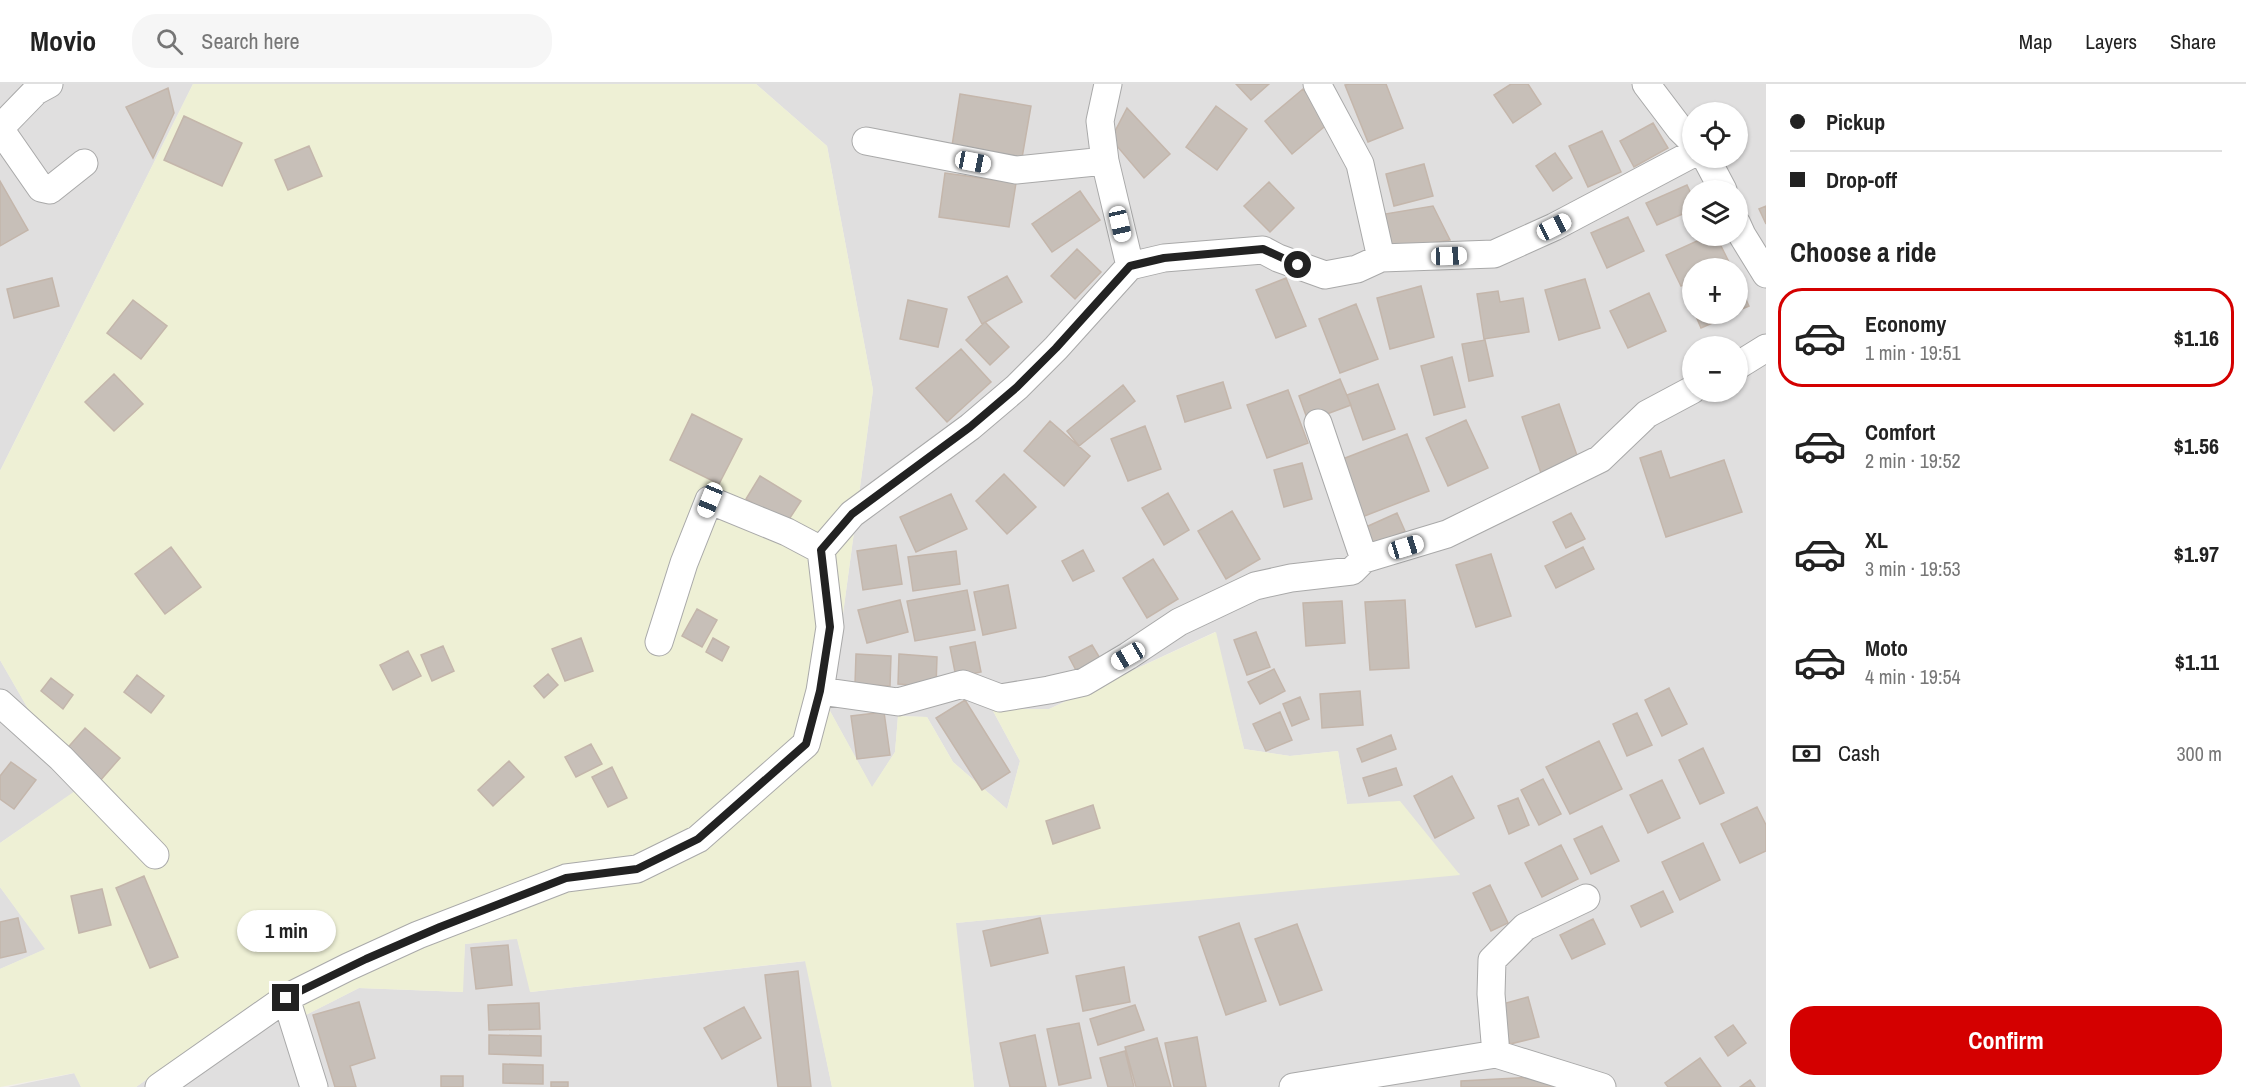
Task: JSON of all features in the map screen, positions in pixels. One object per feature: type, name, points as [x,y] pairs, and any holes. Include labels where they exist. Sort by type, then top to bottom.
[{"type":"street","points":[[49,84],[36,91],[0,128],[41,188],[50,190],[84,163]]},
{"type":"street","points":[[1108,84],[1100,121],[1105,161],[1130,266]]},
{"type":"street","points":[[1317,84],[1360,164],[1382,258]]},
{"type":"street","points":[[1646,84],[1682,131]]},
{"type":"street","points":[[866,141],[1016,170],[1105,161]]},
{"type":"street","points":[[159,1087],[286,998],[429,931],[566,878],[637,869],[698,839],[806,744],[820,691],[830,627],[821,550],[852,514],[970,427],[1017,387],[1056,348],[1130,266],[1164,258],[1263,249],[1278,258],[1325,275],[1357,269],[1382,258],[1494,254],[1554,227],[1682,159]]},
{"type":"street","points":[[1748,245],[1766,274]]},
{"type":"street","points":[[1748,359],[1766,348]]},
{"type":"street","points":[[820,691],[898,702],[963,684],[1000,698],[1049,690],[1084,681],[1128,656],[1179,622],[1255,586],[1291,578],[1352,571],[1364,559],[1447,534],[1600,459],[1647,414],[1682,395]]},
{"type":"street","points":[[1318,423],[1364,559]]},
{"type":"street","points":[[659,642],[684,563],[710,500],[787,532],[821,550]]},
{"type":"street","points":[[0,703],[61,758],[155,855]]},
{"type":"street","points":[[1496,1054],[1491,994],[1492,960],[1525,927],[1586,898]]},
{"type":"street","points":[[286,998],[314,1087]]},
{"type":"street","points":[[1293,1087],[1496,1054],[1602,1087]]},
{"type":"shaded area","points":[[0,84],[193,84],[0,471]]},
{"type":"shaded area","points":[[756,84],[1766,84],[1766,1087],[974,1087],[955,923],[1460,874],[1347,804],[1338,751],[1290,756],[1244,749],[1215,632],[1049,709],[992,709],[1020,761],[1007,809],[953,762],[927,717],[898,716],[895,752],[872,788],[830,711],[873,390],[827,146]]},
{"type":"shaded area","points":[[0,660],[76,791],[0,843]]},
{"type":"shaded area","points":[[0,887],[46,949],[0,969]]},
{"type":"shaded area","points":[[517,938],[531,992],[806,961],[832,1087],[136,1087],[250,1006],[298,1019],[359,988],[462,992],[465,944]]},
{"type":"shaded area","points":[[75,1073],[81,1087],[8,1087]]},
{"type":"green space","points":[[193,84],[756,84],[827,146],[873,390],[830,711],[872,787],[895,752],[898,716],[927,717],[953,762],[1007,809],[1020,761],[992,709],[1049,709],[1216,632],[1244,749],[1290,756],[1338,751],[1347,804],[1400,801],[1460,875],[956,923],[974,1087],[832,1087],[805,961],[530,992],[517,939],[465,944],[463,992],[359,988],[298,1019],[250,1006],[136,1087],[81,1087],[74,1073],[0,1087],[0,969],[45,949],[0,887],[0,843],[75,791],[0,660],[0,471]]},
{"type":"building","points":[[1236,84],[1269,84],[1251,100]]},
{"type":"building","points":[[1386,84],[1403,128],[1368,142],[1345,85]]},
{"type":"building","points":[[1511,84],[1528,84],[1541,104],[1513,123],[1494,95]]},
{"type":"building","points":[[168,88],[174,113],[153,158],[126,107]]},
{"type":"building","points":[[1303,89],[1330,122],[1292,154],[1265,121]]},
{"type":"building","points":[[960,94],[1031,106],[1022,158],[952,146]]},
{"type":"building","points":[[1216,106],[1247,129],[1217,170],[1186,147]]},
{"type":"building","points":[[1127,108],[1170,154],[1144,178],[1111,139]]},
{"type":"building","points":[[184,116],[242,143],[222,186],[164,160]]},
{"type":"building","points":[[1653,123],[1668,148],[1634,167],[1620,141]]},
{"type":"building","points":[[1602,131],[1621,172],[1588,187],[1569,146]]},
{"type":"building","points":[[309,146],[322,176],[288,190],[275,160]]},
{"type":"building","points":[[1555,153],[1572,178],[1553,191],[1536,166]]},
{"type":"building","points":[[1424,164],[1433,196],[1394,206],[1386,174]]},
{"type":"building","points":[[945,173],[1016,183],[1009,227],[939,217]]},
{"type":"building","points":[[0,181],[28,230],[0,246]]},
{"type":"building","points":[[1269,182],[1294,208],[1270,232],[1244,206]]},
{"type":"building","points":[[1682,187],[1682,214],[1657,225],[1646,203]]},
{"type":"building","points":[[1080,191],[1100,220],[1052,252],[1032,224]]},
{"type":"building","points":[[1433,206],[1450,240],[1393,251],[1385,214]]},
{"type":"building","points":[[1766,206],[1766,224],[1759,209]]},
{"type":"building","points":[[1628,217],[1644,251],[1607,268],[1591,233]]},
{"type":"building","points":[[1686,246],[1721,246],[1727,258],[1682,258],[1681,286],[1666,255]]},
{"type":"building","points":[[1077,249],[1101,272],[1075,299],[1051,276]]},
{"type":"building","points":[[1007,276],[1022,302],[982,324],[968,297]]},
{"type":"building","points":[[52,278],[59,306],[14,318],[7,289]]},
{"type":"building","points":[[1286,278],[1306,326],[1276,338],[1256,290]]},
{"type":"building","points":[[1585,279],[1600,328],[1559,340],[1545,290]]},
{"type":"building","points":[[1421,286],[1434,337],[1390,349],[1377,298]]},
{"type":"building","points":[[1498,291],[1500,302],[1523,298],[1529,332],[1484,339],[1477,294]]},
{"type":"building","points":[[1649,293],[1666,331],[1628,348],[1610,311]]},
{"type":"building","points":[[133,300],[167,326],[141,359],[107,333]]},
{"type":"building","points":[[908,300],[947,309],[938,347],[900,339]]},
{"type":"building","points":[[1356,304],[1378,359],[1340,373],[1319,319]]},
{"type":"building","points":[[985,322],[1009,347],[990,365],[966,340]]},
{"type":"building","points":[[1485,340],[1493,376],[1469,381],[1462,344]]},
{"type":"building","points":[[961,349],[991,382],[947,422],[916,388]]},
{"type":"building","points":[[1452,357],[1465,407],[1434,415],[1421,366]]},
{"type":"building","points":[[114,374],[143,404],[114,431],[85,402]]},
{"type":"building","points":[[1340,379],[1351,405],[1308,421],[1299,396]]},
{"type":"building","points":[[1223,382],[1231,408],[1185,422],[1177,396]]},
{"type":"building","points":[[1378,384],[1395,429],[1363,440],[1347,395]]},
{"type":"building","points":[[1123,385],[1135,401],[1079,446],[1067,431]]},
{"type":"building","points":[[1288,390],[1308,443],[1267,458],[1247,405]]},
{"type":"building","points":[[1559,404],[1580,464],[1542,476],[1522,417]]},
{"type":"building","points":[[692,414],[742,439],[719,484],[670,460]]},
{"type":"building","points":[[1466,420],[1488,468],[1448,486],[1426,438]]},
{"type":"building","points":[[1050,421],[1090,456],[1064,486],[1024,451]]},
{"type":"building","points":[[1145,426],[1161,469],[1128,481],[1111,439]]},
{"type":"building","points":[[1407,434],[1429,491],[1362,517],[1340,460]]},
{"type":"building","points":[[1661,451],[1670,478],[1724,460],[1742,512],[1666,537],[1640,458]]},
{"type":"building","points":[[1302,463],[1312,499],[1284,507],[1274,470]]},
{"type":"building","points":[[1004,474],[1036,507],[1007,534],[976,501]]},
{"type":"building","points":[[760,476],[801,501],[786,524],[746,499]]},
{"type":"building","points":[[1168,493],[1189,530],[1164,545],[1142,508]]},
{"type":"building","points":[[951,494],[967,529],[916,552],[900,517]]},
{"type":"building","points":[[1232,511],[1260,559],[1226,579],[1198,531]]},
{"type":"building","points":[[1397,513],[1405,531],[1374,545],[1366,527]]},
{"type":"building","points":[[1571,513],[1585,539],[1566,548],[1553,522]]},
{"type":"building","points":[[896,545],[902,584],[863,590],[857,551]]},
{"type":"building","points":[[171,547],[201,587],[165,614],[135,574]]},
{"type":"building","points":[[1583,547],[1594,569],[1556,588],[1545,566]]},
{"type":"building","points":[[1083,550],[1094,571],[1073,581],[1062,561]]},
{"type":"building","points":[[956,551],[960,584],[913,591],[908,557]]},
{"type":"building","points":[[1491,554],[1511,616],[1476,627],[1456,565]]},
{"type":"building","points":[[1153,559],[1178,599],[1147,618],[1123,578]]},
{"type":"building","points":[[1008,585],[1016,628],[983,635],[974,592]]},
{"type":"building","points":[[967,590],[975,630],[915,641],[907,601]]},
{"type":"building","points":[[900,600],[908,632],[867,643],[858,610]]},
{"type":"building","points":[[1405,600],[1409,668],[1370,670],[1365,602]]},
{"type":"building","points":[[1342,601],[1345,643],[1306,646],[1303,603]]},
{"type":"building","points":[[697,609],[717,620],[702,647],[682,636]]},
{"type":"building","points":[[1256,632],[1270,667],[1247,675],[1234,640]]},
{"type":"building","points":[[581,638],[593,671],[565,681],[552,649]]},
{"type":"building","points":[[713,638],[729,647],[722,661],[706,652]]},
{"type":"building","points":[[975,642],[981,672],[956,677],[950,647]]},
{"type":"building","points":[[1092,645],[1101,660],[1077,672],[1069,657]]},
{"type":"building","points":[[443,646],[454,671],[432,681],[421,655]]},
{"type":"building","points":[[408,651],[421,676],[393,690],[380,665]]},
{"type":"building","points":[[856,654],[891,656],[890,686],[855,684]]},
{"type":"building","points":[[899,654],[937,657],[936,687],[898,684]]},
{"type":"building","points":[[1274,669],[1285,691],[1260,704],[1248,682]]},
{"type":"building","points":[[548,674],[558,685],[544,698],[534,686]]},
{"type":"building","points":[[137,675],[164,696],[151,713],[124,692]]},
{"type":"building","points":[[51,678],[73,695],[63,709],[41,691]]},
{"type":"building","points":[[1669,688],[1687,724],[1662,736],[1645,700]]},
{"type":"building","points":[[1360,691],[1363,725],[1322,728],[1320,694]]},
{"type":"building","points":[[1300,697],[1309,719],[1292,726],[1283,704]]},
{"type":"building","points":[[965,700],[1010,772],[982,790],[936,718]]},
{"type":"building","points":[[884,712],[890,755],[857,759],[851,716]]},
{"type":"building","points":[[1280,712],[1292,740],[1266,751],[1253,724]]},
{"type":"building","points":[[1637,713],[1652,745],[1627,756],[1613,724]]},
{"type":"building","points":[[85,728],[120,758],[99,782],[64,752]]},
{"type":"building","points":[[1391,735],[1396,749],[1362,762],[1357,749]]},
{"type":"building","points":[[1599,741],[1622,789],[1570,814],[1546,767]]},
{"type":"building","points":[[591,744],[602,764],[576,777],[565,757]]},
{"type":"building","points":[[1703,748],[1724,793],[1700,804],[1679,760]]},
{"type":"building","points":[[509,761],[524,777],[493,806],[478,790]]},
{"type":"building","points":[[11,762],[36,780],[14,809],[0,799],[0,776]]},
{"type":"building","points":[[612,767],[627,798],[608,807],[592,777]]},
{"type":"building","points":[[1396,768],[1402,785],[1369,796],[1363,778]]},
{"type":"building","points":[[1452,776],[1474,818],[1435,838],[1414,796]]},
{"type":"building","points":[[1543,779],[1561,814],[1539,825],[1521,790]]},
{"type":"building","points":[[1662,780],[1680,818],[1648,833],[1630,795]]},
{"type":"building","points":[[1518,798],[1529,825],[1509,834],[1498,806]]},
{"type":"building","points":[[1093,805],[1100,828],[1053,844],[1046,821]]},
{"type":"building","points":[[1757,807],[1766,825],[1766,851],[1740,863],[1721,824]]},
{"type":"building","points":[[1602,826],[1619,861],[1591,874],[1574,839]]},
{"type":"building","points":[[1703,843],[1720,880],[1680,900],[1662,862]]},
{"type":"building","points":[[1561,845],[1578,879],[1542,897],[1525,863]]},
{"type":"building","points":[[144,876],[178,957],[150,968],[116,888]]},
{"type":"building","points":[[1490,885],[1508,923],[1491,931],[1473,893]]},
{"type":"building","points":[[102,889],[111,925],[79,933],[71,896]]},
{"type":"building","points":[[1663,891],[1673,912],[1641,927],[1631,906]]},
{"type":"building","points":[[18,918],[26,952],[0,958],[0,922]]},
{"type":"building","points":[[1040,918],[1048,953],[991,966],[983,931]]},
{"type":"building","points":[[1593,919],[1605,944],[1572,959],[1560,935]]},
{"type":"building","points":[[1239,923],[1266,1001],[1226,1015],[1199,937]]},
{"type":"building","points":[[1297,924],[1322,990],[1280,1005],[1255,939]]},
{"type":"building","points":[[508,945],[512,985],[476,989],[471,948]]},
{"type":"building","points":[[1124,967],[1130,1002],[1083,1011],[1076,976]]},
{"type":"building","points":[[798,971],[811,1087],[778,1087],[765,975]]},
{"type":"building","points":[[1528,997],[1539,1037],[1510,1044],[1499,1005]]},
{"type":"building","points":[[359,1002],[375,1058],[350,1066],[356,1087],[335,1087],[313,1015]]},
{"type":"building","points":[[539,1003],[540,1029],[489,1030],[488,1005]]},
{"type":"building","points":[[1135,1005],[1144,1030],[1098,1045],[1090,1019]]},
{"type":"building","points":[[744,1007],[761,1038],[722,1059],[704,1028]]},
{"type":"building","points":[[1079,1023],[1091,1078],[1059,1085],[1047,1029]]},
{"type":"building","points":[[1733,1025],[1746,1043],[1728,1056],[1715,1037]]},
{"type":"building","points":[[489,1035],[541,1036],[541,1056],[489,1054]]},
{"type":"building","points":[[1035,1035],[1046,1087],[1010,1087],[1000,1043]]},
{"type":"building","points":[[1197,1037],[1206,1087],[1174,1087],[1165,1043]]},
{"type":"building","points":[[1157,1038],[1171,1087],[1136,1087],[1125,1047]]},
{"type":"building","points":[[1125,1051],[1134,1087],[1108,1087],[1100,1058]]},
{"type":"building","points":[[1700,1058],[1721,1087],[1668,1087],[1665,1083]]},
{"type":"building","points":[[503,1064],[543,1065],[543,1084],[503,1083]]},
{"type":"building","points":[[441,1076],[463,1076],[463,1087],[441,1087]]},
{"type":"building","points":[[1557,1076],[1557,1087],[1461,1087],[1461,1081]]},
{"type":"building","points":[[1750,1080],[1755,1087],[1740,1087]]},
{"type":"building","points":[[551,1082],[568,1082],[568,1087],[551,1087]]},
{"type":"route","points":[[286,998],[418,935],[566,878],[637,869],[698,839],[806,744],[820,691],[830,627],[821,550],[852,514],[970,427],[1017,387],[1056,348],[1130,266],[1164,258],[1263,249],[1278,258],[1298,265]]}]
